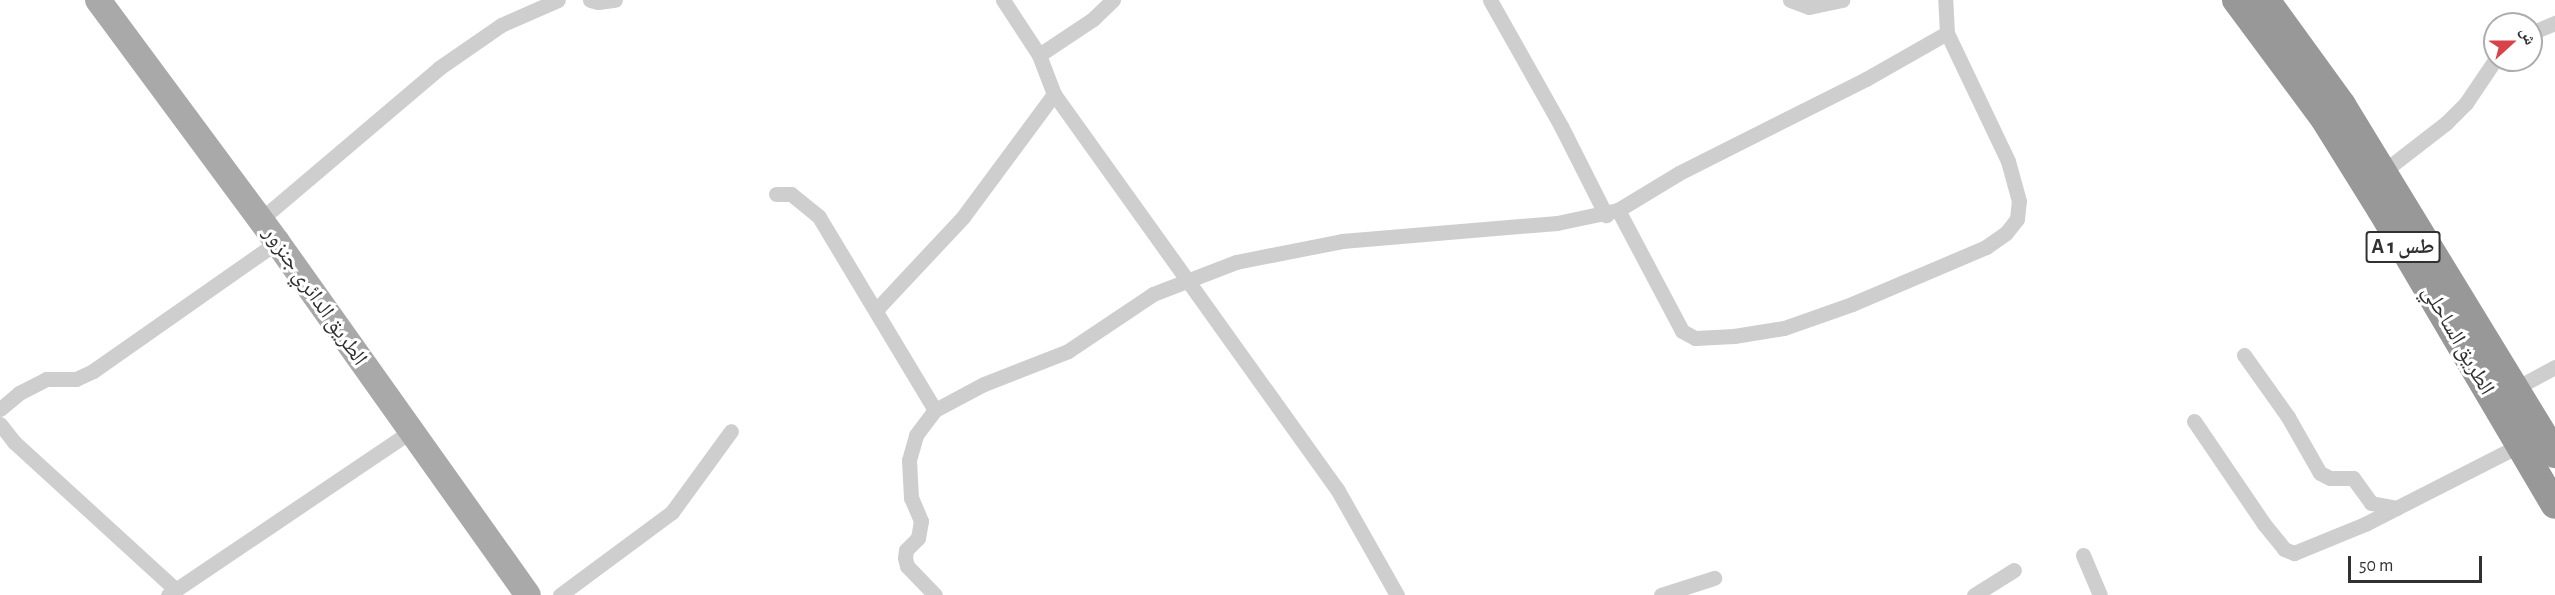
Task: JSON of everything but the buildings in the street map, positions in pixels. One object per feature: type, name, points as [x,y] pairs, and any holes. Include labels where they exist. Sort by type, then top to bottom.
[{"type":"highway","name":"الطريق الساحلي","points":[[2236,0],[2325,120],[2543,440]]},
{"type":"highway","name":"الطريق الساحلي","points":[[2266,0],[2342,105],[2516,388],[2543,440],[2555,505]]},
{"type":"main road","name":"الطريق الدائري جنزور","points":[[98,0],[277,242],[528,595]]},
{"type":"street","points":[[260,220],[440,68],[501,25],[558,0]]},
{"type":"street","points":[[590,0],[598,2],[615,0]]},
{"type":"street","points":[[1003,0],[1039,55],[1054,94],[1189,279],[1337,489],[1397,595]]},
{"type":"street","points":[[1039,55],[1093,19],[1113,0]]},
{"type":"street","points":[[1490,0],[1682,331],[1695,338],[1734,336],[1784,328],[1852,304],[1986,246],[2006,233],[2012,226],[2016,219],[2019,201],[2008,161],[1947,33],[1945,0]]},
{"type":"street","points":[[1790,0],[1809,7],[1842,0]]},
{"type":"street","points":[[935,595],[907,566],[904,558],[906,550],[918,538],[921,521],[911,498],[909,460],[916,435],[935,410],[984,384],[1068,351],[1153,294],[1236,262],[1342,241],[1557,223],[1612,212],[1679,173],[1866,78],[1947,33]]},
{"type":"street","points":[[2384,171],[2446,123],[2466,103],[2487,72]]},
{"type":"street","points":[[876,310],[963,217],[1054,94]]},
{"type":"street","points":[[776,194],[790,194],[819,217],[935,410]]},
{"type":"street","points":[[0,409],[19,393],[46,380],[76,379],[93,371],[277,242]]},
{"type":"street","points":[[2244,354],[2288,417],[2320,473],[2330,478],[2353,478],[2371,502],[2397,508]]},
{"type":"street","points":[[2516,388],[2555,367]]},
{"type":"street","points":[[2194,421],[2264,524],[2289,552],[2304,551],[2543,440]]},
{"type":"street","points":[[0,424],[14,442],[172,592],[410,432]]},
{"type":"street","points":[[560,595],[672,512],[731,431]]},
{"type":"street","points":[[2083,555],[2100,595]]},
{"type":"street","points":[[1974,595],[2014,570]]},
{"type":"street","points":[[1661,595],[1714,578]]}]
